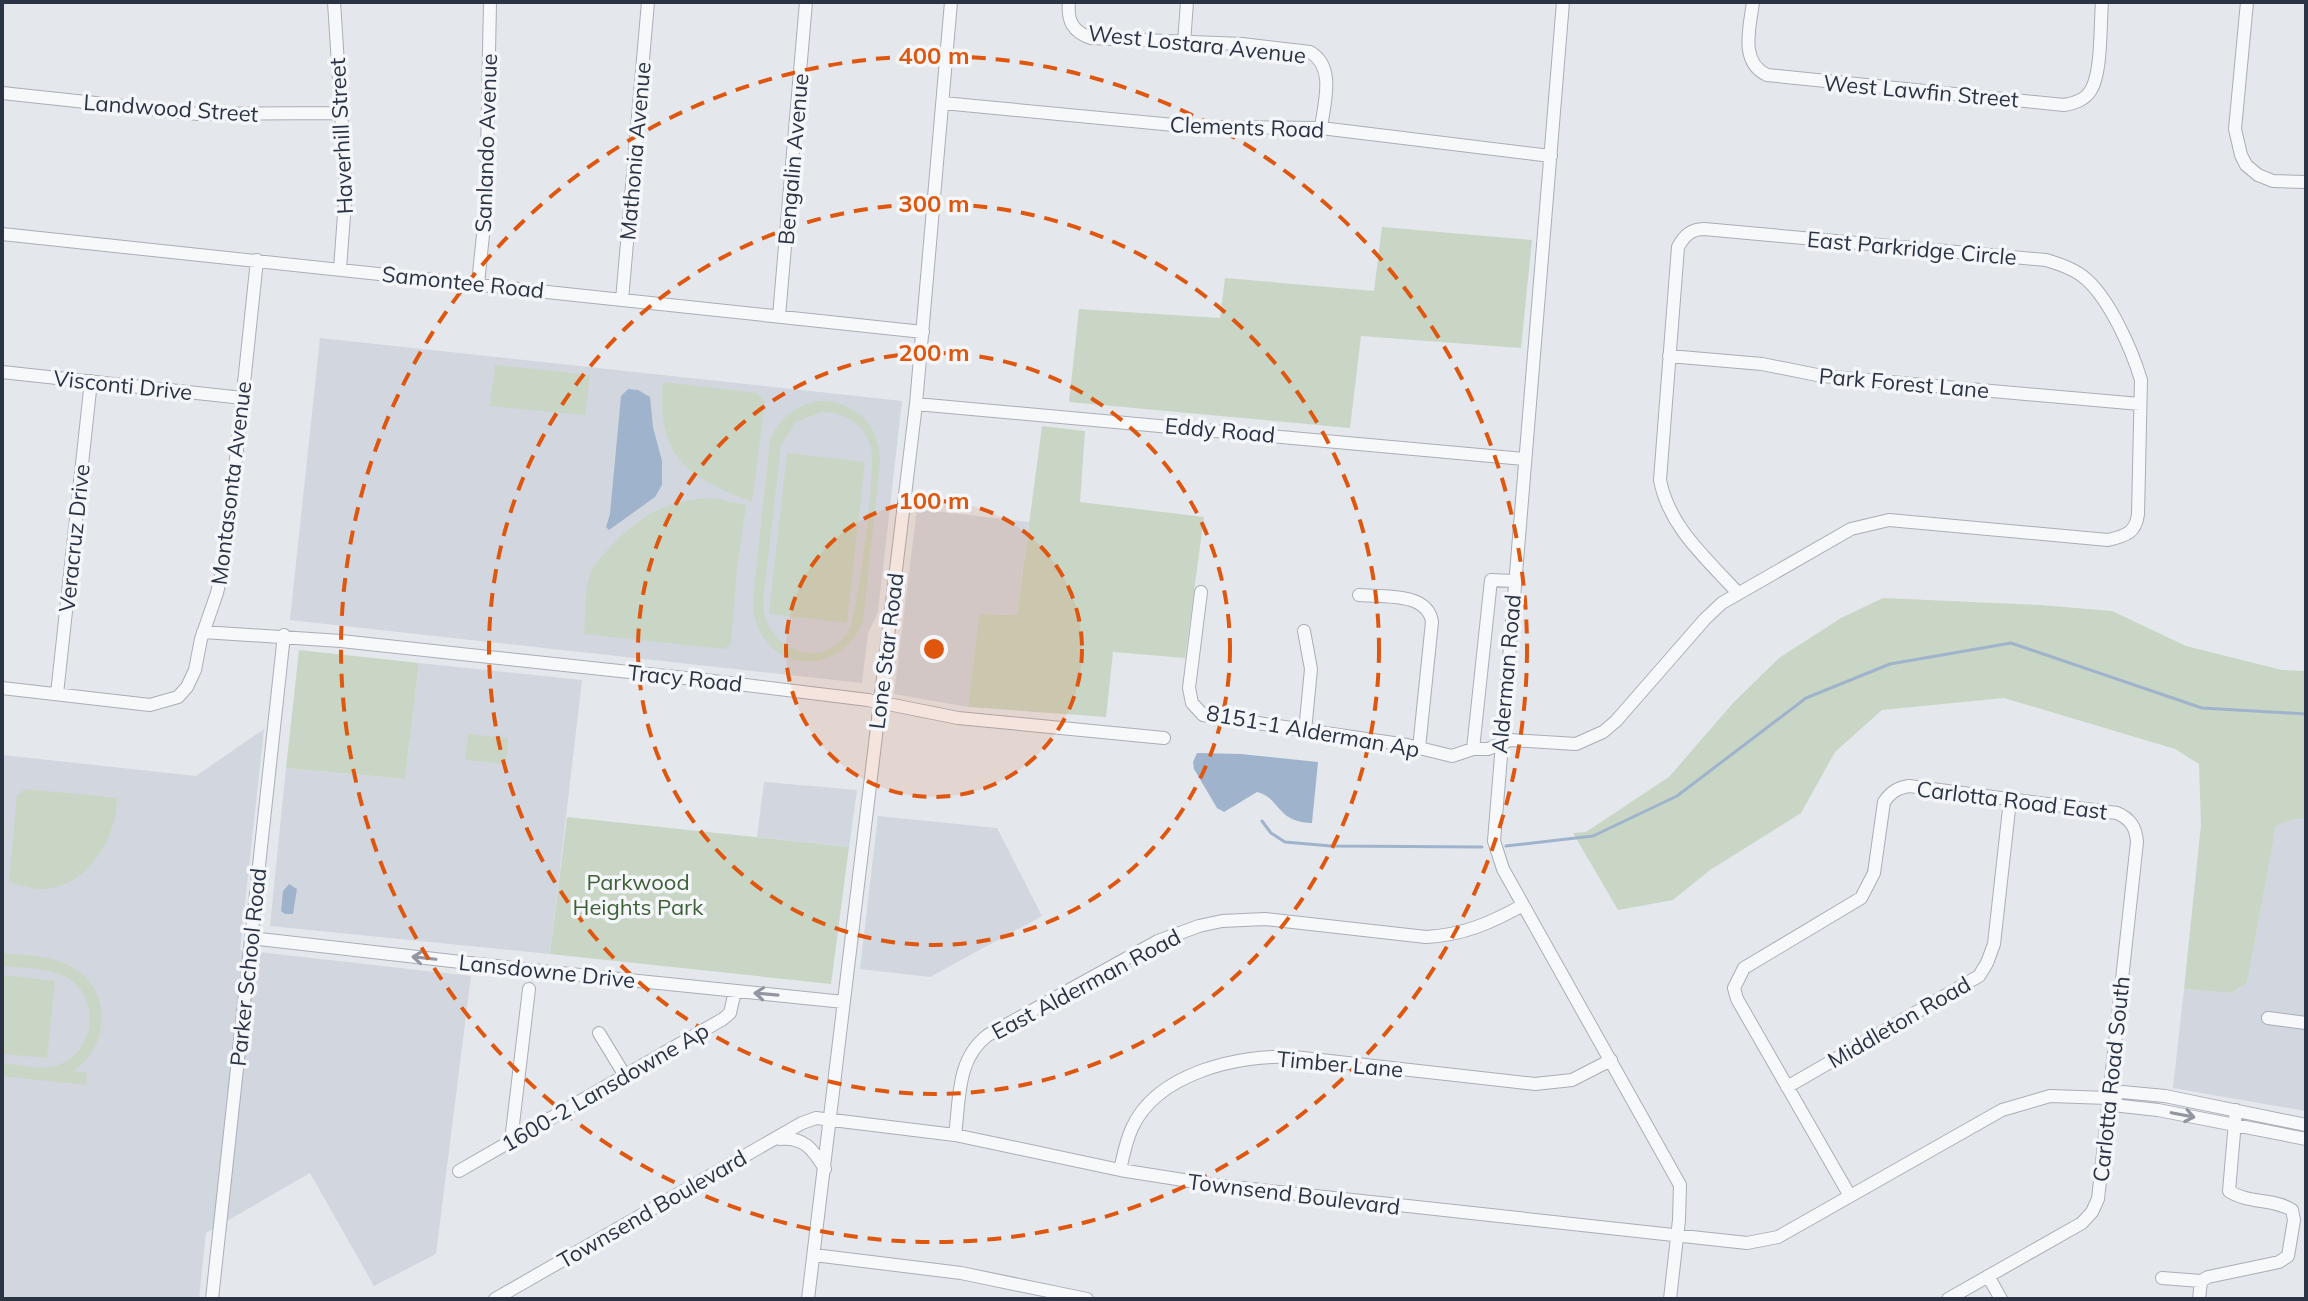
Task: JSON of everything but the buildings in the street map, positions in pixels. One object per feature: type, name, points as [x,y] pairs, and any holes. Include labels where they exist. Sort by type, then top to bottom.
[{"type":"street","name":"Haverhill Street","points":[[334,2],[346,188],[340,269]]},
{"type":"street","name":"Sanlando Avenue","points":[[478,284],[486,205],[490,2]]},
{"type":"street","name":"Mathonia Avenue","points":[[622,300],[648,2]]},
{"type":"street","name":"Bengalin Avenue","points":[[779,316],[806,2]]},
{"type":"street","name":"Lone Star Road","points":[[808,1299],[916,404],[951,2]]},
{"type":"street","name":"West Lostara Avenue","points":[[1069,2],[1074,30],[1091,38],[1242,44],[1299,50],[1319,57],[1327,79],[1321,128]]},
{"type":"street","points":[[1184,43],[1187,2]]},
{"type":"street","name":"Alderman Road","points":[[1563,2],[1494,841],[1497,855],[1523,905],[1680,1185],[1682,1194],[1670,1299]]},
{"type":"street","name":"West Lawfin Street","points":[[1753,2],[1748,47],[1750,60],[1757,70],[1777,78],[2064,105],[2076,103],[2092,89],[2096,77],[2102,2]]},
{"type":"street","points":[[2247,2],[2235,129],[2237,142],[2246,165],[2258,175],[2273,181],[2306,182]]},
{"type":"street","name":"Landwood Street","points":[[2,93],[198,114],[341,113]]},
{"type":"street","name":"Clements Road","points":[[943,103],[1195,127],[1321,128],[1551,156]]},
{"type":"street","name":"East Parkridge Circle","points":[[1669,356],[1678,247],[1683,237],[1704,229],[2046,260],[2075,271],[2088,280],[2113,316],[2135,359],[2141,380],[2138,514],[2133,530],[2124,537]]},
{"type":"street","name":"Samontee Road","points":[[2,234],[923,332]]},
{"type":"street","name":"Montasonta Avenue","points":[[57,694],[150,705],[178,697],[192,679],[203,632],[223,574],[257,260]]},
{"type":"street","points":[[1669,356],[1660,465],[1663,498],[1678,528],[1737,592]]},
{"type":"street","name":"Park Forest Lane","points":[[1669,356],[1762,364],[1822,376],[2140,404]]},
{"type":"street","name":"Visconti Drive","points":[[2,372],[243,398]]},
{"type":"street","name":"Veracruz Drive","points":[[57,694],[91,381]]},
{"type":"street","name":"Eddy Road","points":[[916,404],[1524,459]]},
{"type":"street","name":"8151-1 Alderman Ap","points":[[1201,592],[1189,688],[1195,708],[1203,715],[1419,748],[1452,756],[1510,740],[1576,744],[1603,732],[1705,619],[1737,592],[1851,529],[1889,520],[2096,539],[2124,537]]},
{"type":"street","points":[[1477,749],[1491,580],[1514,581]]},
{"type":"street","points":[[1359,595],[1417,601],[1431,613],[1419,748]]},
{"type":"street","points":[[1304,631],[1311,669],[1305,731]]},
{"type":"street","name":"Tracy Road","points":[[203,632],[284,635],[699,679],[880,702],[958,718],[1164,738]]},
{"type":"street","name":"Parker School Road","points":[[212,1299],[284,635]]},
{"type":"street","points":[[2,688],[57,694]]},
{"type":"street","name":"Carlotta Road East","points":[[1787,1087],[1737,999],[1734,988],[1744,968],[1861,898],[1874,873],[1881,816],[1890,793],[1909,786],[2117,813],[2132,823]]},
{"type":"street","name":"Middleton Road","points":[[1787,1087],[1979,976],[1994,944],[2010,800]]},
{"type":"street","name":"Carlotta Road South","points":[[1988,1276],[2082,1223],[2098,1199],[2137,842],[2132,823]]},
{"type":"street","name":"East Alderman Road","points":[[955,1135],[964,1065],[978,1043],[1177,933],[1222,921],[1254,919],[1426,937],[1447,936],[1490,923],[1523,905]]},
{"type":"street","name":"Lansdowne Drive","points":[[251,938],[844,1002]]},
{"type":"street","points":[[511,1141],[529,989]]},
{"type":"street","name":"1600-2 Lansdowne Ap","points":[[459,1171],[723,1019],[733,1006],[735,991]]},
{"type":"street","points":[[2268,1018],[2306,1023]]},
{"type":"street","points":[[599,1033],[624,1074]]},
{"type":"street","name":"Timber Lane","points":[[1120,1170],[1132,1129],[1142,1112],[1173,1086],[1221,1063],[1272,1056],[1294,1057],[1535,1084],[1572,1080],[1611,1060]]},
{"type":"street","points":[[1787,1087],[1850,1196]]},
{"type":"street","name":"Townsend Boulevard","points":[[495,1299],[802,1123],[816,1118],[955,1135],[1120,1170],[1215,1185],[1730,1243],[1764,1242],[1794,1229],[2002,1110],[2050,1096],[2108,1098],[2122,1092],[2236,1110],[2306,1125]]},
{"type":"street","name":"Townsend Boulevard","points":[[2108,1098],[2121,1106],[2158,1110],[2306,1139]]},
{"type":"street","points":[[2162,1278],[2201,1281],[2279,1262],[2288,1256],[2294,1220],[2292,1210],[2284,1205],[2240,1198],[2229,1191],[2236,1110]]},
{"type":"street","points":[[773,1140],[792,1138],[807,1144],[825,1169]]},
{"type":"street","points":[[814,1255],[961,1273],[1087,1299]]},
{"type":"street","points":[[1948,1299],[1988,1276],[2001,1299]]},
{"type":"street","points":[[2199,1299],[2201,1281]]},
{"type":"shaded area","points":[[320,338],[902,401],[878,612],[868,633],[862,683],[290,620]]},
{"type":"shaded area","points":[[917,509],[1029,522],[1017,615],[979,614],[968,707],[894,694]]},
{"type":"shaded area","points":[[419,663],[582,680],[550,954],[270,926],[286,768],[405,779]]},
{"type":"shaded area","points":[[264,729],[240,950],[471,976],[436,1254],[374,1286],[310,1173],[206,1233],[199,1299],[2,1299],[2,755],[196,776]]},
{"type":"shaded area","points":[[764,782],[857,790],[849,847],[757,837]]},
{"type":"shaded area","points":[[878,816],[997,828],[1042,916],[930,977],[860,969]]},
{"type":"shaded area","points":[[2293,819],[2306,819],[2306,1111],[2173,1088],[2184,989],[2231,993],[2247,983],[2276,825]]},
{"type":"green space","points":[[1382,227],[1532,240],[1521,348],[1361,336],[1350,428],[1069,402],[1079,309],[1220,318],[1225,278],[1374,291]]},
{"type":"green space","points":[[495,365],[590,375],[585,415],[490,406]]},
{"type":"green space","points":[[663,382],[757,393],[765,401],[752,502],[710,483],[681,461],[665,429]]},
{"type":"green space","points":[[819,401],[844,405],[864,418],[876,438],[880,463],[863,622],[850,642],[834,655],[816,661],[798,660],[780,654],[766,641],[757,623],[753,600],[770,440],[789,414]],"holes":[[[828,412],[842,415],[863,431],[871,446],[872,468],[861,575],[852,621],[848,632],[836,645],[809,653],[795,650],[772,632],[763,601],[781,445],[796,422]]]},
{"type":"green space","points":[[1042,426],[1085,431],[1080,502],[1204,517],[1185,658],[1113,652],[1106,717],[968,707],[979,614],[1017,615]]},
{"type":"green space","points":[[787,453],[865,462],[847,623],[769,614]]},
{"type":"green space","points":[[713,498],[746,505],[731,644],[724,649],[584,634],[586,594],[591,572],[614,543],[636,523],[659,510],[683,502]]},
{"type":"green space","points":[[1883,598],[2112,611],[2186,646],[2282,670],[2306,671],[2306,819],[2293,819],[2276,826],[2247,983],[2231,993],[2184,989],[2201,825],[2199,764],[2175,749],[2004,698],[1882,710],[1835,752],[1801,813],[1710,870],[1673,900],[1618,910],[1573,833],[1586,832],[1669,777],[1733,703],[1779,658],[1841,618]]},
{"type":"green space","points":[[299,650],[419,663],[405,779],[286,768]]},
{"type":"green space","points":[[468,734],[508,738],[506,764],[465,760]]},
{"type":"green space","points":[[25,789],[117,798],[112,828],[98,857],[75,879],[61,886],[41,889],[9,882],[17,795]]},
{"type":"green space","name":"Parkwood Heights Park","points":[[567,817],[849,847],[831,984],[550,954]]},
{"type":"green space","points":[[2,953],[62,962],[84,976],[94,988],[100,1002],[100,1032],[95,1047],[74,1071],[87,1073],[86,1085],[2,1076],[2,1063],[45,1068],[71,1058],[81,1048],[90,1022],[89,1008],[76,984],[50,971],[2,966]]},
{"type":"green space","points":[[2,975],[55,981],[47,1058],[2,1054]]},
{"type":"water","points":[[628,389],[638,390],[650,397],[653,427],[662,461],[662,485],[655,497],[609,530],[606,527],[610,514],[621,396]]},
{"type":"water","points":[[1197,753],[1318,762],[1312,823],[1292,819],[1271,799],[1257,792],[1224,812],[1217,808],[1194,769]]},
{"type":"water","points":[[289,884],[297,889],[293,914],[285,914],[281,911],[283,891]]},
{"type":"waterway","points":[[1506,846],[1593,836],[1677,796],[1806,698],[1890,664],[2011,643],[2202,708],[2306,714]]},
{"type":"waterway","points":[[1262,821],[1271,833],[1285,842],[1331,846],[1482,847]]}]
